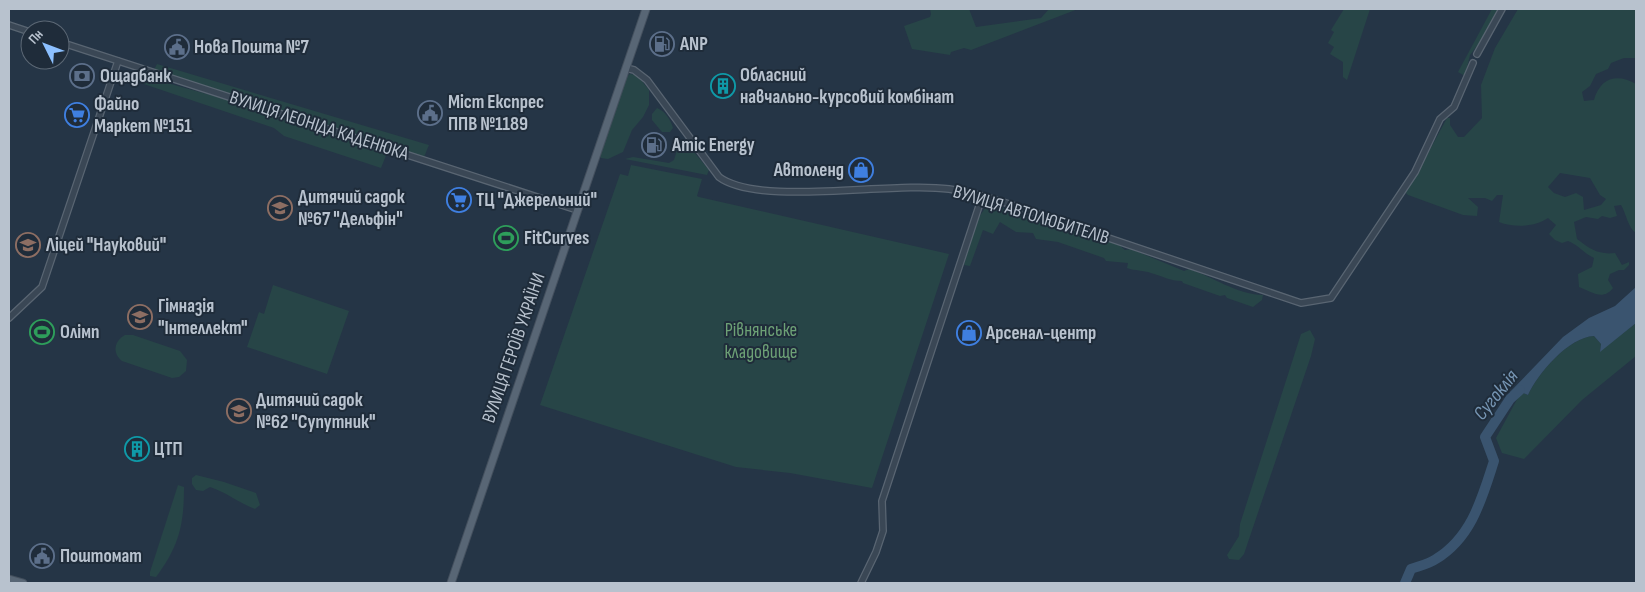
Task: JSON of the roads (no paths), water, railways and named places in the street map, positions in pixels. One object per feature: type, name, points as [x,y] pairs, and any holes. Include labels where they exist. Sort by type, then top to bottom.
[{"type":"main road","name":"ВУЛИЦЯ ГЕРОЇВ УКРАЇНИ","points":[[451,583],[646,9]]},
{"type":"main road","points":[[9,579],[23,583]]},
{"type":"street","points":[[1477,54],[1502,9]]},
{"type":"street","points":[[1492,28],[1506,9]]},
{"type":"street","name":"ВУЛИЦЯ ЛЕОНІДА КАДЕНЮКА","points":[[70,45],[578,210]]},
{"type":"street","points":[[9,318],[42,287],[118,60]]},
{"type":"street","name":"ВУЛИЦЯ АВТОЛЮБИТЕЛІВ","points":[[626,68],[634,70],[646,80],[719,177],[729,185],[761,190],[799,191],[913,186],[951,189],[982,197],[1301,303],[1331,298],[1345,279],[1415,172],[1440,119],[1454,107],[1473,63]]},
{"type":"street","points":[[861,583],[876,552],[883,531],[882,500],[982,197]]},
{"type":"water","points":[[1636,287],[1636,323],[1600,352],[1601,344],[1594,336],[1584,338],[1565,349],[1547,367],[1528,395],[1521,392],[1514,401],[1510,399],[1510,392],[1563,337],[1589,318],[1615,306]]},
{"type":"waterway","name":"Сугоклія","points":[[1405,583],[1411,569],[1433,561],[1459,540],[1467,528],[1480,502],[1494,461],[1485,437],[1510,399],[1520,390]]},
{"type":"place","name":"ANP","points":[[662,44]]},
{"type":"place","name":"Нова Пошта №7","points":[[177,47]]},
{"type":"place","name":"Ощадбанк","points":[[82,76]]},
{"type":"place","name":"Обласний навчально-курсовий комбінат","points":[[723,86]]},
{"type":"place","name":"Міст Експрес ППВ №1189","points":[[430,113]]},
{"type":"place","name":"Файно Маркет №151","points":[[77,115]]},
{"type":"place","name":"Amic Energy","points":[[654,145]]},
{"type":"place","name":"Автоленд","points":[[861,170]]},
{"type":"place","name":"ТЦ \"Джерельний\"","points":[[459,200]]},
{"type":"place","name":"Дитячий садок №67 \"Дельфін\"","points":[[280,208]]},
{"type":"place","name":"FitCurves","points":[[506,238]]},
{"type":"place","name":"Ліцей \"Науковий\"","points":[[28,245]]},
{"type":"place","name":"Гімназія \"Інтеллект\"","points":[[140,317]]},
{"type":"place","name":"Олімп","points":[[42,332]]},
{"type":"place","name":"Арсенал-центр","points":[[969,333]]},
{"type":"place","name":"Дитячий садок №62 \"Супутник\"","points":[[239,411]]},
{"type":"place","name":"ЦТП","points":[[137,449]]},
{"type":"place","name":"Поштомат","points":[[42,556]]},
{"type":"park label","name":"Рівнянське кладовище","points":[[761,341]]}]
